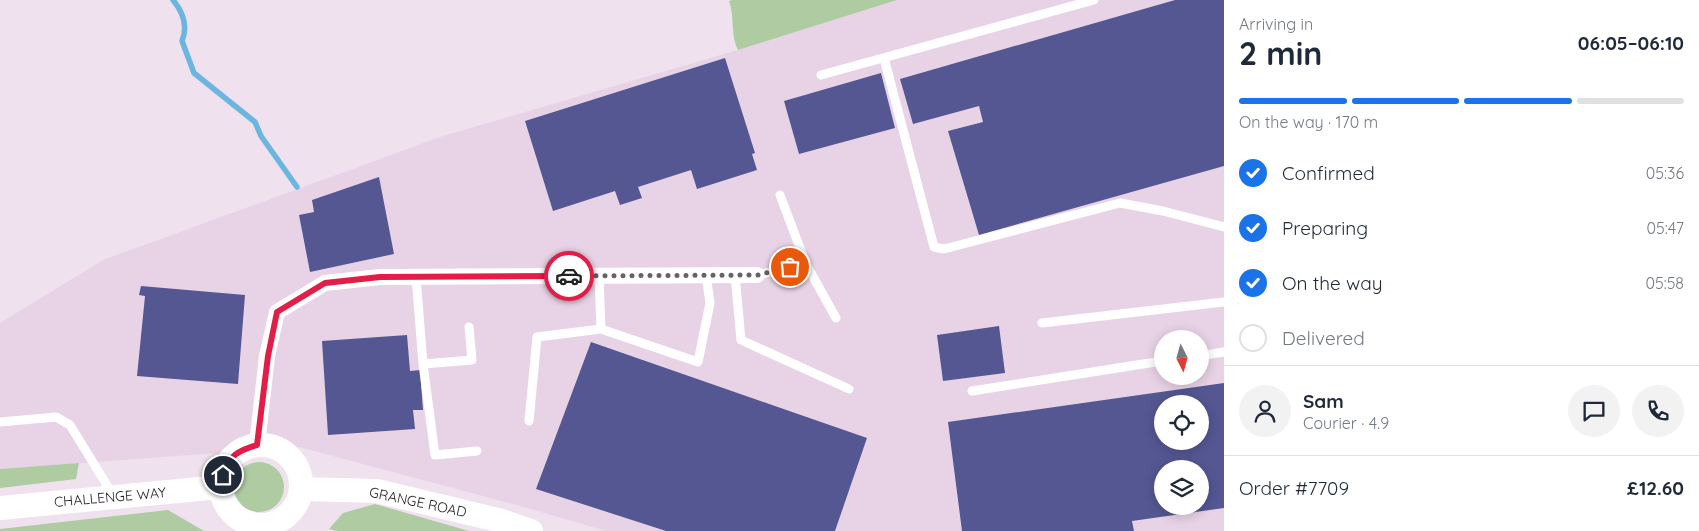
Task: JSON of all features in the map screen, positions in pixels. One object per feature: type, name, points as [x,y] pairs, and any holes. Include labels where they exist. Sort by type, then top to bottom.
[{"type":"main road","points":[[257,445],[278,448],[292,458],[300,473],[302,489],[296,507],[283,520],[261,529],[245,523],[231,513],[220,487],[226,464],[241,450],[257,445]]},
{"type":"main road","name":"CHALLENGE WAY","points":[[0,508],[220,487]]},
{"type":"main road","name":"GRANGE ROAD","points":[[302,489],[377,491],[502,521],[531,531]]},
{"type":"street","points":[[257,445],[268,356],[277,312],[325,283],[380,277],[758,275]]},
{"type":"lane","points":[[821,75],[1094,0]]},
{"type":"lane","points":[[884,58],[934,247],[944,249],[1120,203],[1163,211],[1224,227]]},
{"type":"lane","points":[[780,195],[806,264],[836,318]]},
{"type":"lane","points":[[758,275],[806,264]]},
{"type":"lane","points":[[734,274],[741,340],[849,389]]},
{"type":"lane","points":[[528,421],[537,337],[602,329],[698,362],[710,303],[706,275]]},
{"type":"lane","points":[[599,276],[602,329]]},
{"type":"lane","points":[[416,277],[423,364],[435,456],[477,451]]},
{"type":"lane","points":[[1042,323],[1224,302]]},
{"type":"lane","points":[[423,364],[472,360],[469,327]]},
{"type":"lane","points":[[1209,354],[1224,352]]},
{"type":"lane","points":[[972,391],[1154,363]]},
{"type":"lane","points":[[0,422],[56,417],[63,420],[70,425],[114,497]]},
{"type":"shaded area","points":[[897,0],[1224,0],[1224,531],[606,531],[517,505],[299,447],[0,469],[0,323],[103,260],[443,136],[738,50]]},
{"type":"green space","points":[[897,0],[738,50],[734,38],[729,1]]},
{"type":"green space","points":[[264,462],[277,469],[283,477],[283,497],[277,505],[269,511],[254,512],[241,505],[235,497],[234,482],[241,469],[249,463]]},
{"type":"green space","points":[[79,463],[76,479],[0,488],[0,469]]},
{"type":"green space","points":[[375,504],[469,531],[337,531],[329,529],[343,513]]},
{"type":"green space","points":[[168,510],[204,531],[0,531],[0,529]]},
{"type":"building","points":[[1175,0],[1224,0],[1224,166],[979,235],[948,131],[983,122],[979,106],[913,124],[900,79]]},
{"type":"building","points":[[725,58],[755,153],[752,154],[757,170],[697,189],[691,170],[638,187],[642,198],[620,205],[615,191],[553,211],[525,121]]},
{"type":"building","points":[[881,73],[895,128],[799,154],[784,101]]},
{"type":"building","points":[[379,177],[394,254],[310,272],[299,215],[314,212],[312,200]]},
{"type":"building","points":[[141,286],[245,295],[238,384],[137,376],[145,296],[139,295]]},
{"type":"building","points":[[999,326],[1005,373],[943,381],[937,335]]},
{"type":"building","points":[[407,335],[410,371],[420,370],[423,410],[413,410],[415,429],[328,435],[322,341]]},
{"type":"building","points":[[591,342],[867,438],[835,531],[666,531],[536,489]]},
{"type":"building","points":[[1224,383],[1224,508],[1209,510],[1209,460],[1154,460],[1154,515],[1174,515],[1132,521],[1134,531],[962,531],[948,422]]},
{"type":"waterway","points":[[173,0],[184,19],[185,30],[182,41],[194,73],[255,122],[261,136],[297,187]]},
{"type":"way so far","points":[[569,276],[758,275],[790,267]]},
{"type":"route","points":[[223,475],[226,464],[241,450],[257,445],[268,356],[277,312],[325,283],[380,277],[569,276]]}]
